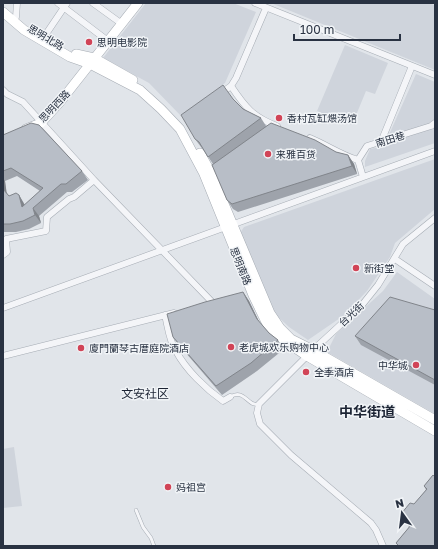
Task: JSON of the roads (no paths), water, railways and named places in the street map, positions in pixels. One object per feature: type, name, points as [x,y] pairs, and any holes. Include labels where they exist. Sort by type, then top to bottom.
[{"type":"main road","name":"思明西路","points":[[16,134],[41,123],[60,102],[136,4]]},
{"type":"main road","name":"思明北路","points":[[3,6],[44,37],[92,61]]},
{"type":"main road","name":"思明北路","points":[[3,12],[24,30],[70,57],[92,61]]},
{"type":"main road","name":"思明南路","points":[[92,61],[144,86],[158,98],[182,122],[215,170],[229,226],[253,295],[267,324],[279,337],[435,420]]},
{"type":"main road","name":"思明南路","points":[[92,61],[140,90],[180,129],[229,226]]},
{"type":"main road","name":"思明南路","points":[[310,353],[435,430]]},
{"type":"street","points":[[16,17],[17,3]]},
{"type":"street","points":[[58,3],[66,5],[108,41]]},
{"type":"street","points":[[92,3],[122,24]]},
{"type":"street","points":[[255,3],[435,75]]},
{"type":"street","points":[[44,37],[66,5]]},
{"type":"street","points":[[212,100],[230,86],[236,78],[266,8]]},
{"type":"street","points":[[381,142],[412,66]]},
{"type":"street","points":[[230,86],[243,105],[262,120],[283,128]]},
{"type":"street","points":[[3,90],[7,94],[23,102],[94,180],[213,303],[206,305]]},
{"type":"street","name":"南田巷","points":[[358,160],[367,146],[432,126],[435,123]]},
{"type":"street","points":[[270,130],[276,126]]},
{"type":"street","points":[[303,136],[323,143],[344,156],[358,160],[363,177]]},
{"type":"street","points":[[3,308],[435,151]]},
{"type":"street","points":[[3,255],[7,252],[6,239],[46,231],[46,217],[69,199],[74,197],[94,180]]},
{"type":"street","name":"台光街","points":[[259,404],[310,353],[362,305],[378,286],[403,244],[435,218]]},
{"type":"street","points":[[395,259],[435,286]]},
{"type":"street","points":[[3,356],[179,312]]},
{"type":"street","points":[[165,315],[171,339],[176,351],[187,365],[205,386],[223,401],[230,397]]},
{"type":"street","points":[[259,404],[257,412],[260,424],[291,455],[371,523],[383,546]]},
{"type":"lane","points":[[230,397],[239,394],[253,404],[259,404]]},
{"type":"lane","points":[[136,510],[143,527],[151,538],[154,546]]},
{"type":"place","name":"思明电影院","points":[[89,42]]},
{"type":"place","name":"香村瓦缸煨汤馆","points":[[279,118]]},
{"type":"place","name":"来雅百货","points":[[268,154]]},
{"type":"place","name":"新街堂","points":[[356,268]]},
{"type":"place","name":"老虎城欢乐购物中心","points":[[231,347]]},
{"type":"place","name":"廈門蘭琴古厝庭院酒店","points":[[81,348]]},
{"type":"place","name":"中华城","points":[[416,365]]},
{"type":"place","name":"全季酒店","points":[[306,372]]},
{"type":"place","name":"妈祖宫","points":[[168,487]]},
{"type":"district","name":"文安社区","points":[[145,393]]},
{"type":"district","name":"中华街道","points":[[367,411]]}]
